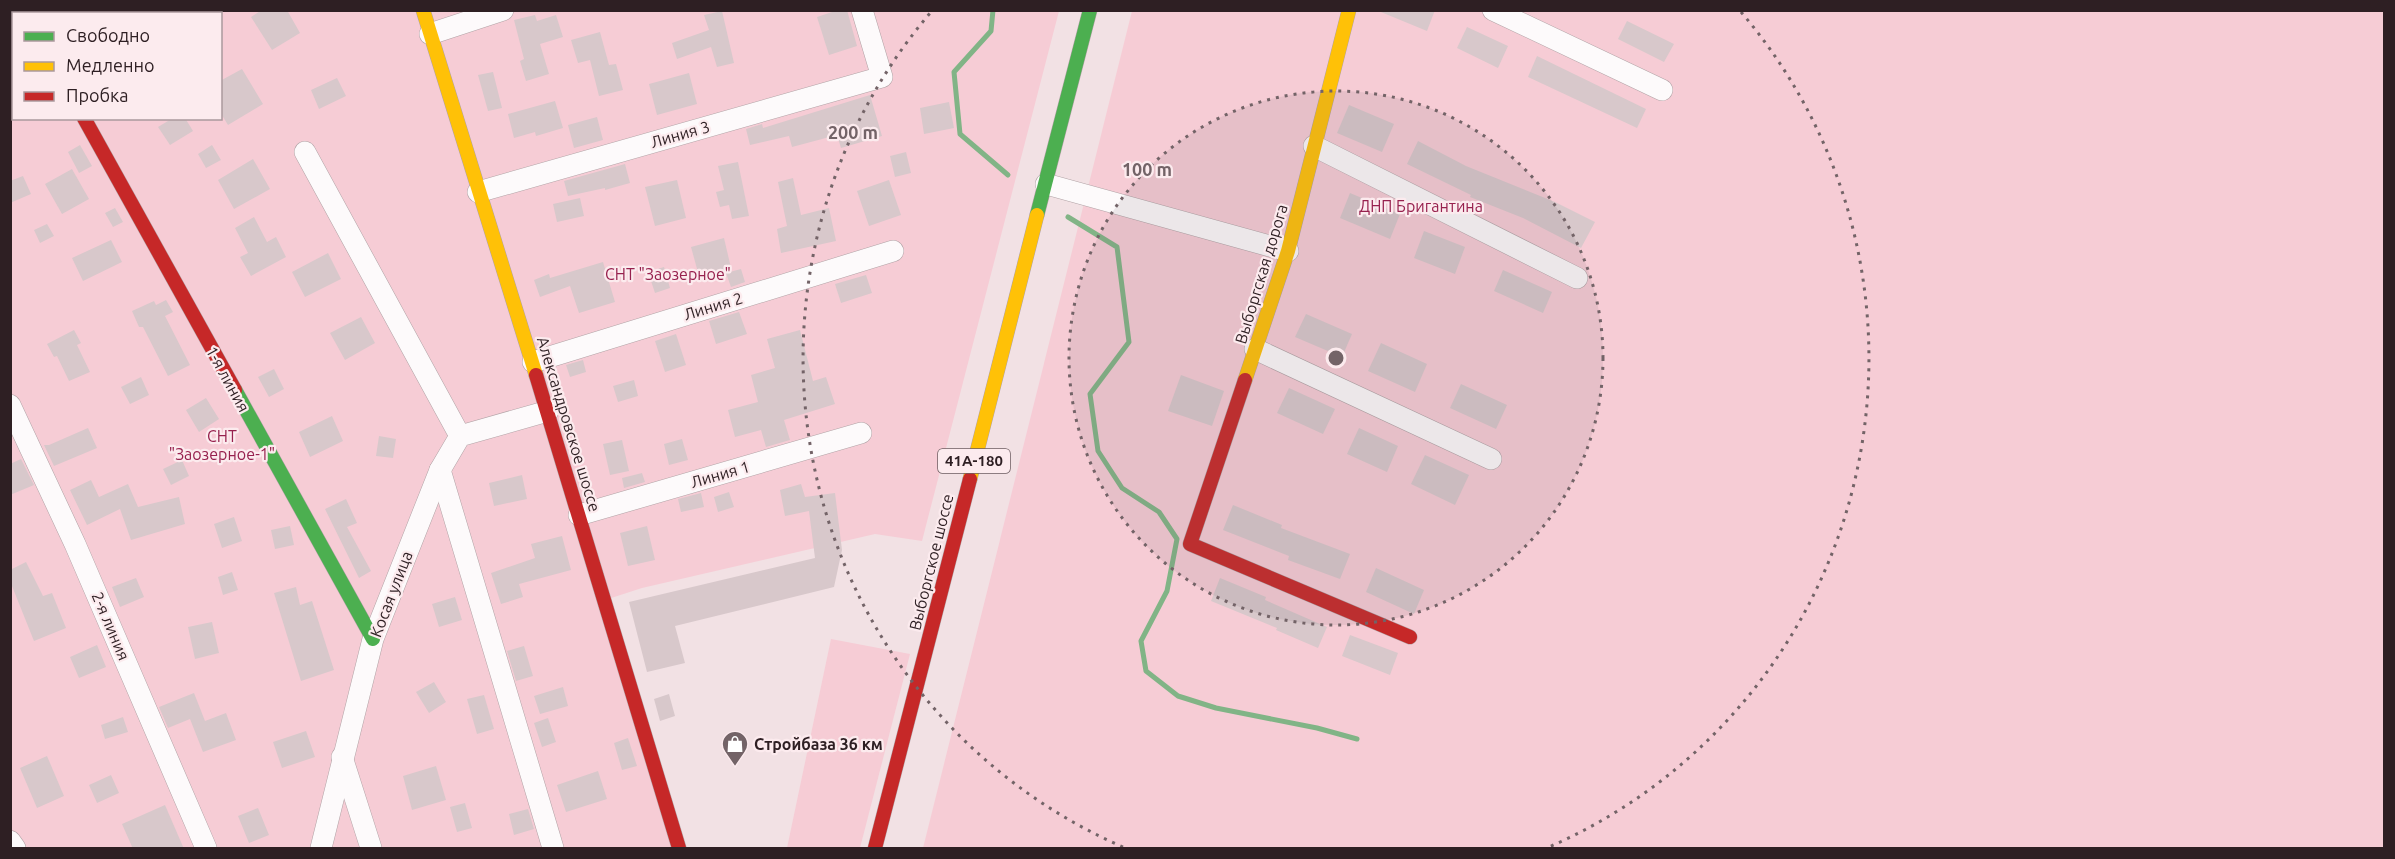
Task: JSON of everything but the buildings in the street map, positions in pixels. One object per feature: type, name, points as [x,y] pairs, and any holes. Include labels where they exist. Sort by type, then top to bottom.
[{"type":"street","name":"Александровское шоссе","points":[[423,10],[548,411],[679,849]]},
{"type":"street","points":[[430,34],[503,10]]},
{"type":"street","name":"Линия 3","points":[[478,192],[882,76],[862,10]]},
{"type":"street","name":"Выборгское шоссе","points":[[875,849],[1090,10]]},
{"type":"street","name":"Выборгская дорога","points":[[1349,10],[1288,251],[1190,544],[1410,637]]},
{"type":"street","points":[[1493,10],[1662,90]]},
{"type":"street","name":"1-я линия","points":[[85,120],[373,639]]},
{"type":"street","points":[[1314,146],[1577,278]]},
{"type":"street","points":[[305,152],[460,436],[548,411]]},
{"type":"street","points":[[1046,184],[1288,251]]},
{"type":"street","name":"Линия 2","points":[[532,362],[893,251]]},
{"type":"street","points":[[1255,350],[1491,459]]},
{"type":"street","name":"2-я линия","points":[[10,405],[75,544],[207,849]]},
{"type":"street","name":"Линия 1","points":[[579,514],[861,433]]},
{"type":"street","name":"Косая улица","points":[[321,849],[342,756],[373,639],[440,470],[460,436]]},
{"type":"street","points":[[440,470],[553,849]]},
{"type":"street","points":[[342,756],[371,849]]},
{"type":"street","points":[[10,841],[15,849]]},
{"type":"green space","points":[[10,11],[1059,11],[922,541],[875,534],[642,588],[605,600],[679,848],[11,848]]},
{"type":"green space","name":"ДНП Бригантина","points":[[1132,11],[2384,11],[2384,848],[923,848]]},
{"type":"green space","points":[[831,639],[910,654],[860,848],[787,848]]},
{"type":"waterway","points":[[993,10],[991,31],[954,72],[960,134],[1008,175]]},
{"type":"waterway","points":[[1068,217],[1117,247],[1129,342],[1090,394],[1098,451],[1122,488],[1159,512],[1177,539],[1167,591],[1141,641],[1146,671],[1178,696],[1216,708],[1317,728],[1357,739]]},
{"type":"traffic: fast","points":[[1037,215],[1090,10]]},
{"type":"traffic: fast","points":[[235,390],[373,639]]},
{"type":"traffic: slow","points":[[423,10],[536,375]]},
{"type":"traffic: slow","points":[[1245,380],[1288,251],[1349,10]]},
{"type":"traffic: slow","points":[[970,479],[1037,215]]},
{"type":"traffic: jam","points":[[85,120],[235,390]]},
{"type":"traffic: jam","points":[[536,375],[679,848]]},
{"type":"traffic: jam","points":[[1245,380],[1190,544],[1410,637]]},
{"type":"traffic: jam","points":[[875,848],[970,479]]},
{"type":"place","name":"Стройбаза 36 км","points":[[735,767]]},
{"type":"park label","name":"СНТ \"Заозерное\"","points":[[668,274]]},
{"type":"park label","name":"СНТ \"Заозерное-1\"","points":[[222,445]]}]
